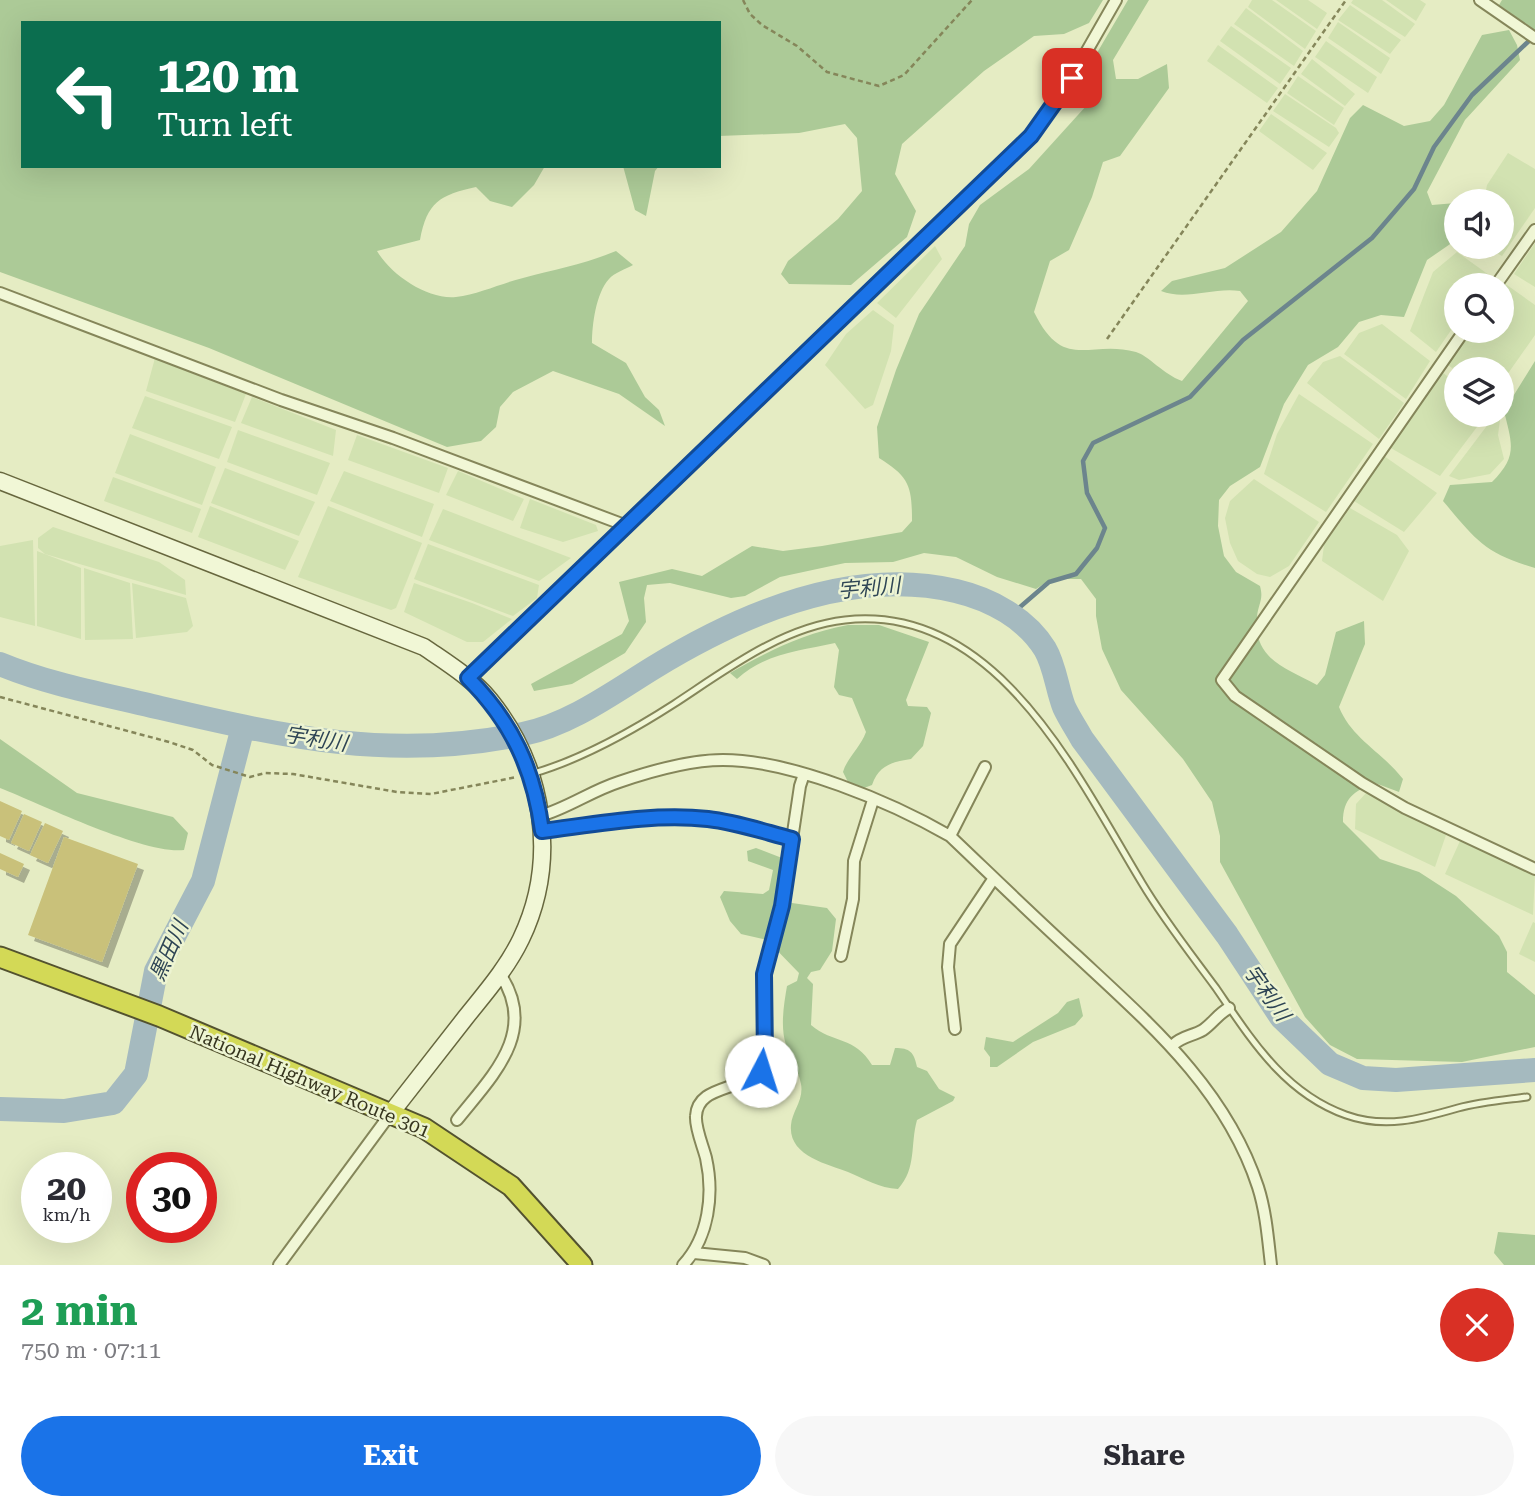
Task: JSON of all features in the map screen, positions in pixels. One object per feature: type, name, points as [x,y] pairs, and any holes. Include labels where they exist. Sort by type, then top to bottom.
[{"type":"highway","name":"National Highway Route 301","points":[[0,957],[159,1016],[424,1128],[511,1186],[582,1265]]},
{"type":"street","points":[[468,678],[1031,136],[1072,78],[1116,0]]},
{"type":"street","points":[[1480,0],[1535,38]]},
{"type":"street","points":[[1505,273],[1535,230]]},
{"type":"street","points":[[0,293],[281,400],[405,442],[626,526]]},
{"type":"street","points":[[1456,343],[1222,680],[1235,696],[1362,783],[1405,808],[1535,869]]},
{"type":"street","points":[[0,481],[44,501],[368,622],[424,647],[468,678],[489,699],[530,770],[541,824],[541,871],[535,904],[521,940],[500,974],[391,1113],[279,1265]]},
{"type":"street","points":[[541,824],[620,782],[706,761],[746,761],[804,774],[873,800],[950,836],[1172,1045],[1218,1104],[1250,1164],[1266,1220],[1271,1265]]},
{"type":"street","points":[[950,836],[985,766]]},
{"type":"street","points":[[683,1265],[702,1238],[709,1204],[708,1167],[695,1116],[700,1103],[710,1094],[751,1080],[761,1071],[765,1058],[764,974],[782,906],[804,774]]},
{"type":"street","points":[[841,956],[853,899],[854,861],[873,800]]},
{"type":"street","points":[[541,824],[710,819],[792,839]]},
{"type":"street","points":[[955,1029],[948,967],[950,944],[994,878]]},
{"type":"street","points":[[457,1120],[493,1074],[513,1041],[516,1022],[512,996],[500,974]]},
{"type":"street","points":[[1172,1045],[1179,1039],[1201,1031],[1229,1008]]},
{"type":"street","points":[[694,1253],[745,1258],[764,1265]]},
{"type":"lane","points":[[530,770],[594,748],[673,705],[727,668],[803,630],[847,620],[894,621],[917,626],[966,650],[995,672],[1033,712],[1147,891],[1229,1008],[1292,1086],[1346,1115],[1375,1122],[1398,1123],[1423,1119],[1460,1108],[1527,1097]]},
{"type":"path","points":[[743,0],[750,14],[762,25],[797,46],[827,72],[879,86],[904,75],[972,0]]},
{"type":"path","points":[[1107,339],[1346,0]]},
{"type":"path","points":[[0,697],[169,742],[194,750],[219,767],[250,777],[265,773],[293,774],[397,792],[431,794],[530,770]]},
{"type":"green space","points":[[0,0],[1103,0],[1089,23],[1064,34],[1034,36],[984,71],[902,144],[895,174],[916,211],[907,237],[851,285],[789,284],[781,274],[788,261],[838,219],[862,191],[857,138],[845,124],[799,133],[721,136],[721,21],[21,21],[21,168],[544,168],[534,185],[512,207],[490,201],[476,187],[453,193],[437,202],[431,209],[420,240],[377,251],[391,269],[411,284],[434,294],[456,297],[582,263],[616,251],[633,265],[609,279],[601,292],[592,343],[626,363],[645,397],[659,410],[665,426],[619,394],[553,371],[513,392],[500,407],[496,427],[481,441],[447,447],[209,348],[0,272]]},
{"type":"green space","points":[[1128,0],[1149,0],[1113,60],[1116,79],[1138,79],[1167,64],[1169,88],[1120,156],[1103,162],[1092,197],[1069,250],[1050,261],[1034,312],[1045,331],[1067,348],[1136,352],[1182,381],[1248,301],[1240,291],[1180,295],[1161,291],[1172,281],[1225,268],[1281,232],[1317,191],[1350,118],[1363,105],[1404,126],[1430,121],[1444,105],[1482,35],[1509,30],[1517,45],[1520,60],[1465,120],[1427,192],[1432,205],[1444,204],[1444,248],[1427,260],[1404,317],[1381,315],[1359,322],[1338,347],[1308,365],[1284,404],[1260,467],[1230,486],[1219,500],[1218,526],[1224,556],[1236,572],[1260,586],[1257,632],[1260,643],[1266,653],[1283,667],[1317,685],[1325,675],[1336,632],[1364,621],[1365,644],[1339,707],[1351,728],[1403,779],[1399,792],[1375,783],[1351,796],[1345,807],[1343,822],[1380,859],[1419,872],[1456,896],[1499,936],[1507,952],[1507,972],[1535,995],[1535,1047],[1462,1062],[1357,1059],[1330,1045],[1305,1017],[1220,862],[1220,836],[1212,802],[1183,759],[1121,690],[1102,649],[1096,599],[1081,579],[1051,579],[1036,589],[997,577],[956,557],[924,553],[893,562],[845,563],[780,577],[745,596],[731,598],[670,583],[647,585],[644,598],[646,622],[625,653],[572,684],[534,691],[531,684],[622,634],[629,621],[619,582],[672,569],[702,576],[752,546],[783,551],[822,546],[902,532],[912,521],[907,483],[897,471],[879,458],[877,427],[896,370],[919,314],[965,246],[969,224],[980,205],[1029,169],[1087,105],[1084,75]]},
{"type":"green space","points":[[1252,0],[1272,0],[1316,31],[1305,49],[1248,7]]},
{"type":"green space","points":[[1276,0],[1308,0],[1327,13],[1317,29]]},
{"type":"green space","points":[[1353,0],[1382,0],[1415,24],[1405,37],[1351,3]]},
{"type":"green space","points":[[1386,0],[1420,0],[1426,4],[1416,21]]},
{"type":"green space","points":[[1502,0],[1535,0],[1535,30],[1499,5]]},
{"type":"green space","points":[[1350,5],[1401,40],[1390,54],[1338,20]]},
{"type":"green space","points":[[1246,8],[1303,51],[1294,66],[1234,24]]},
{"type":"green space","points":[[1338,22],[1390,58],[1381,74],[1328,38]]},
{"type":"green space","points":[[1231,26],[1291,68],[1280,84],[1220,41]]},
{"type":"green space","points":[[1326,41],[1377,77],[1368,93],[1315,57]]},
{"type":"green space","points":[[1218,45],[1278,88],[1267,103],[1207,61]]},
{"type":"green space","points":[[1312,59],[1355,94],[1345,106],[1301,74]]},
{"type":"green space","points":[[1298,76],[1344,108],[1334,125],[1287,93]]},
{"type":"green space","points":[[1285,94],[1336,128],[1339,133],[1329,147],[1273,111]]},
{"type":"green space","points":[[1271,114],[1327,153],[1313,170],[1259,131]]},
{"type":"green space","points":[[1508,153],[1535,169],[1535,208],[1514,239],[1514,189],[1486,189]]},
{"type":"green space","points":[[624,168],[657,168],[646,216],[635,210]]},
{"type":"green space","points":[[1535,243],[1535,287],[1514,274]]},
{"type":"green space","points":[[935,246],[942,259],[896,318],[877,303]]},
{"type":"green space","points":[[1449,259],[1467,259],[1486,273],[1444,273],[1444,340],[1436,352],[1410,331],[1433,272]]},
{"type":"green space","points":[[1514,290],[1535,305],[1535,335],[1514,365],[1514,357],[1453,357],[1463,343],[1514,343]]},
{"type":"green space","points":[[873,310],[894,325],[891,351],[873,405],[865,409],[825,365],[846,334]]},
{"type":"green space","points":[[1382,324],[1430,361],[1406,399],[1344,354],[1359,333]]},
{"type":"green space","points":[[1340,356],[1404,403],[1379,439],[1307,383],[1323,362]]},
{"type":"green space","points":[[155,358],[246,394],[235,422],[146,391]]},
{"type":"green space","points":[[1535,361],[1535,568],[1504,557],[1482,544],[1443,501],[1450,485],[1492,482],[1506,465],[1511,449],[1508,427],[1514,427],[1514,395]]},
{"type":"green space","points":[[1442,372],[1444,427],[1477,427],[1440,476],[1389,447]]},
{"type":"green space","points":[[1299,394],[1373,444],[1326,512],[1264,474],[1277,434]]},
{"type":"green space","points":[[145,396],[232,427],[219,459],[132,428]]},
{"type":"green space","points":[[252,397],[336,430],[333,456],[241,423]]},
{"type":"green space","points":[[1486,427],[1499,427],[1498,435],[1504,459],[1490,474],[1459,480],[1449,476]]},
{"type":"green space","points":[[238,430],[330,463],[317,495],[227,462]]},
{"type":"green space","points":[[130,434],[216,467],[202,505],[115,473]]},
{"type":"green space","points":[[357,435],[448,468],[439,493],[348,460]]},
{"type":"green space","points":[[1384,456],[1437,493],[1404,532],[1354,501]]},
{"type":"green space","points":[[225,468],[315,502],[299,536],[211,503]]},
{"type":"green space","points":[[344,471],[434,504],[422,537],[330,501]]},
{"type":"green space","points":[[458,471],[524,499],[513,521],[446,495]]},
{"type":"green space","points":[[113,477],[201,509],[192,533],[104,501]]},
{"type":"green space","points":[[1254,479],[1319,522],[1289,566],[1270,577],[1257,574],[1238,561],[1230,543],[1225,518],[1230,501]]},
{"type":"green space","points":[[530,499],[596,525],[598,531],[563,542],[520,528]]},
{"type":"green space","points":[[210,506],[299,541],[285,570],[198,537]]},
{"type":"green space","points":[[328,506],[422,543],[396,608],[391,610],[298,577]]},
{"type":"green space","points":[[1350,508],[1397,535],[1409,551],[1383,601],[1322,561],[1324,545]]},
{"type":"green space","points":[[443,509],[571,558],[539,581],[429,540]]},
{"type":"green space","points":[[53,527],[159,562],[185,580],[186,595],[45,554],[38,548],[38,538]]},
{"type":"green space","points":[[33,540],[35,626],[0,617],[0,546]]},
{"type":"green space","points":[[428,544],[539,585],[537,598],[513,616],[414,579]]},
{"type":"green space","points":[[37,551],[81,568],[81,639],[37,626]]},
{"type":"green space","points":[[84,568],[130,583],[133,639],[85,640]]},
{"type":"green space","points":[[132,583],[186,598],[193,626],[187,632],[136,638]]},
{"type":"green space","points":[[414,583],[512,619],[483,642],[467,642],[404,612]]},
{"type":"green space","points":[[848,625],[879,625],[929,642],[906,700],[908,706],[927,707],[931,713],[923,746],[911,759],[892,763],[882,769],[872,785],[864,788],[848,782],[843,772],[866,732],[852,698],[839,695],[834,687],[839,650],[835,643],[771,658],[737,679],[730,673],[787,644]]},
{"type":"green space","points":[[0,739],[77,793],[173,817],[188,833],[184,850],[145,845],[119,837],[0,788]]},
{"type":"green space","points":[[1366,793],[1446,835],[1435,867],[1355,829],[1356,804]]},
{"type":"green space","points":[[1460,841],[1535,874],[1533,915],[1445,874]]},
{"type":"green space","points":[[756,848],[782,858],[780,897],[792,903],[827,908],[836,919],[832,951],[820,970],[811,972],[807,978],[813,984],[811,1025],[858,1049],[872,1065],[890,1065],[895,1048],[908,1050],[913,1054],[917,1067],[927,1071],[939,1089],[955,1097],[953,1101],[917,1120],[911,1165],[898,1189],[878,1185],[810,1157],[796,1144],[792,1136],[791,1125],[801,1084],[784,1038],[783,1015],[787,986],[797,981],[799,973],[767,940],[741,934],[730,921],[720,897],[724,891],[763,894],[769,890],[773,870],[748,861],[747,851]]},
{"type":"green space","points":[[1533,922],[1535,923],[1535,962],[1519,954]]},
{"type":"green space","points":[[1079,998],[1083,1016],[1075,1025],[1033,1042],[997,1067],[990,1067],[990,1057],[984,1049],[986,1037],[1013,1042],[1058,1013],[1067,1002]]},
{"type":"green space","points":[[1498,1232],[1535,1235],[1535,1265],[1504,1265],[1494,1253]]},
{"type":"building","points":[[0,801],[22,811],[9,840],[0,836]]},
{"type":"building","points":[[24,814],[42,822],[29,851],[11,843]]},
{"type":"building","points":[[45,823],[63,831],[48,863],[30,855]]},
{"type":"building","points":[[64,837],[138,864],[102,962],[28,935]]},
{"type":"building","points":[[0,853],[24,864],[18,877],[0,869]]},
{"type":"waterway","points":[[1012,614],[1049,582],[1076,574],[1097,548],[1105,528],[1087,493],[1083,461],[1093,443],[1190,397],[1243,340],[1372,238],[1414,189],[1434,147],[1472,95],[1532,38]]},
{"type":"waterway","name":"宇利川","points":[[0,664],[75,688],[246,727],[336,742],[427,746],[474,742],[540,730],[591,707],[687,648],[760,613],[798,600],[837,590],[877,585],[916,585],[956,591],[982,599],[1006,611],[1037,638],[1051,663],[1064,707],[1082,739],[1227,935],[1281,1017],[1330,1064],[1363,1078],[1396,1080],[1535,1070]]},
{"type":"waterway","name":"黒田川","points":[[0,1109],[64,1111],[113,1103],[136,1074],[156,971],[203,881],[243,727]]},
{"type":"route","points":[[761,1071],[765,1058],[764,974],[782,906],[792,839],[710,819],[606,822],[542,831],[529,766],[489,699],[468,678],[1031,136],[1072,78]]}]
